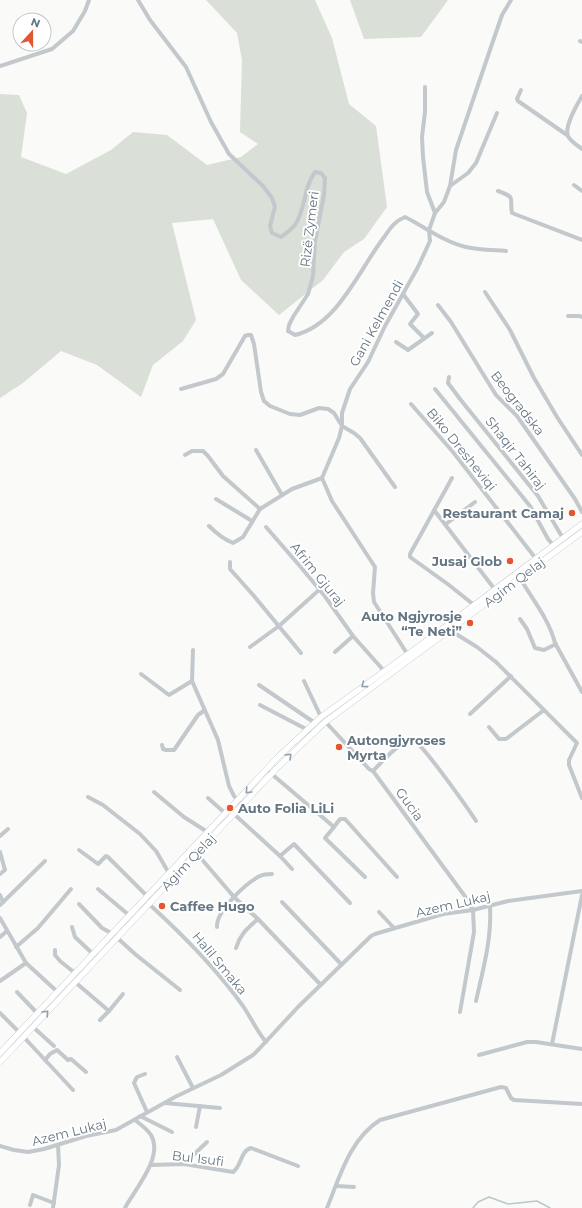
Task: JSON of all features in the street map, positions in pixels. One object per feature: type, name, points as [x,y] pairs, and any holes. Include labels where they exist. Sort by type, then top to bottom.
[{"type":"main road","name":"Agim Qelaj","points":[[210,835],[226,814],[240,803],[270,772],[278,757],[310,732],[323,719],[385,674],[411,659],[494,589],[538,561],[555,548],[563,538],[582,524]]},
{"type":"main road","name":"Agim Qelaj","points":[[555,548],[566,544],[582,532]]},
{"type":"main road","name":"Agim Qelaj","points":[[385,674],[407,654],[499,594],[520,578],[538,561]]},
{"type":"main road","name":"Agim Qelaj","points":[[310,732],[315,723],[323,719]]},
{"type":"main road","name":"Agim Qelaj","points":[[21,1034],[33,1027],[75,973],[93,954],[115,936],[151,902],[171,877],[210,835],[234,814],[240,803]]},
{"type":"main road","name":"Agim Qelaj","points":[[0,1062],[10,1046],[37,1013],[75,982],[148,896],[171,877]]},
{"type":"main road","name":"Agim Qelaj","points":[[1,1051],[10,1046]]},
{"type":"street","points":[[0,66],[52,49],[73,31],[85,11],[89,0]]},
{"type":"street","name":"Rizë Zymeri","points":[[138,0],[150,20],[186,67],[211,122],[229,154],[264,186],[272,198],[275,207],[270,226],[272,234],[280,238],[295,225],[301,211],[310,178],[315,172],[321,173],[325,178],[324,194],[315,241],[313,276],[308,294],[289,325],[288,331],[295,335],[306,333],[326,319],[350,288],[396,221],[406,217],[421,224],[429,230]]},
{"type":"street","name":"Gani Kelmendi","points":[[322,478],[333,455],[342,426],[342,413],[350,389],[368,362],[385,326],[418,267],[430,241],[429,230],[435,213],[444,202],[450,186],[456,150],[502,15],[510,0]]},
{"type":"street","points":[[425,87],[425,112],[422,137],[423,157],[427,192],[435,213]]},
{"type":"street","points":[[521,90],[517,99],[518,101],[567,135],[570,140],[582,149]]},
{"type":"street","points":[[567,135],[567,130],[574,111],[582,96]]},
{"type":"street","points":[[450,186],[468,173],[476,163],[496,113]]},
{"type":"street","points":[[574,185],[582,191]]},
{"type":"street","points":[[498,191],[509,195],[511,198],[512,213],[582,240]]},
{"type":"street","points":[[429,230],[445,240],[467,247],[506,251]]},
{"type":"street","points":[[484,292],[510,330],[557,417],[582,455]]},
{"type":"street","points":[[403,294],[418,314],[410,324],[424,338]]},
{"type":"street","name":"Beogradska","points":[[438,305],[451,322],[496,395],[517,416],[575,499],[582,512]]},
{"type":"street","points":[[568,316],[582,317]]},
{"type":"street","points":[[396,342],[408,350],[432,333]]},
{"type":"street","points":[[181,389],[216,379],[223,374],[245,336],[251,335],[254,344],[261,392],[264,401],[270,406],[290,414],[300,415],[318,408],[328,409],[334,413],[342,426],[354,432],[360,438],[395,487]]},
{"type":"street","name":"Shaqir Tahiraj","points":[[450,377],[448,383],[538,496],[566,544]]},
{"type":"street","points":[[435,389],[530,506],[548,539],[555,548]]},
{"type":"street","name":"Biko Dresheviqi","points":[[411,404],[453,452],[538,561]]},
{"type":"street","points":[[256,450],[282,495]]},
{"type":"street","points":[[185,455],[192,451],[203,451],[223,476],[260,509]]},
{"type":"street","points":[[209,526],[224,540],[233,542],[243,537],[260,509],[292,489],[322,478],[332,502],[375,567],[373,593],[374,602],[411,659]]},
{"type":"street","name":"Agim Qelaj","points":[[452,478],[410,554],[410,557],[474,605]]},
{"type":"street","points":[[216,499],[252,521]]},
{"type":"street","points":[[446,524],[475,502]]},
{"type":"street","points":[[434,510],[499,594]]},
{"type":"street","name":"Afrim Gjuraj","points":[[266,527],[319,590],[353,636],[385,674]]},
{"type":"street","points":[[230,562],[230,569],[301,653]]},
{"type":"street","points":[[520,578],[547,622],[556,644],[582,692]]},
{"type":"street","points":[[250,646],[279,626],[319,590]]},
{"type":"street","points":[[520,618],[527,629],[535,648],[544,650],[556,644]]},
{"type":"street","points":[[447,628],[483,651],[577,743],[569,765],[582,798]]},
{"type":"street","points":[[335,652],[353,636]]},
{"type":"street","points":[[193,650],[192,681],[218,740],[229,786],[234,796],[240,803]]},
{"type":"street","points":[[141,674],[169,695],[192,681]]},
{"type":"street","points":[[470,714],[510,676]]},
{"type":"street","points":[[304,681],[323,719]]},
{"type":"street","points":[[260,685],[315,723]]},
{"type":"street","points":[[260,705],[310,732]]},
{"type":"street","points":[[162,745],[163,749],[174,750],[198,715],[205,710]]},
{"type":"street","points":[[489,727],[499,739],[506,739],[544,710]]},
{"type":"street","name":"Gucia","points":[[323,719],[369,769],[373,771],[464,895],[473,910]]},
{"type":"street","points":[[373,771],[396,748],[407,742],[414,741],[419,744],[476,821]]},
{"type":"street","points":[[270,772],[334,827]]},
{"type":"street","points":[[154,792],[184,817],[210,835]]},
{"type":"street","points":[[88,797],[103,806],[140,834],[156,851],[171,877]]},
{"type":"street","points":[[208,798],[226,814]]},
{"type":"street","points":[[234,814],[292,869]]},
{"type":"street","points":[[365,878],[325,838],[340,819],[345,819],[397,877]]},
{"type":"street","points":[[0,836],[8,829]]},
{"type":"street","points":[[280,856],[294,844],[350,903]]},
{"type":"street","name":"Halil Smaka","points":[[79,850],[98,864],[106,856],[108,857],[148,896],[151,902],[221,978],[243,1007],[257,1031],[266,1042]]},
{"type":"street","points":[[195,851],[234,897],[258,919],[320,984]]},
{"type":"street","points":[[0,852],[5,870],[0,874]]},
{"type":"street","points":[[1,903],[45,861]]},
{"type":"street","points":[[217,928],[217,923],[222,911],[234,897],[259,876],[272,874]]},
{"type":"street","points":[[16,947],[38,928],[71,889]]},
{"type":"street","points":[[98,889],[130,916]]},
{"type":"street","name":"Azem Lukaj","points":[[0,1146],[28,1152],[58,1145],[86,1136],[116,1130],[164,1103],[221,1075],[253,1055],[320,984],[371,936],[443,914],[473,910],[508,901],[582,891]]},
{"type":"street","points":[[0,895],[1,903]]},
{"type":"street","points":[[552,1044],[582,895]]},
{"type":"street","points":[[282,902],[341,964]]},
{"type":"street","points":[[79,904],[102,928],[115,936],[180,990]]},
{"type":"street","points":[[476,1001],[491,919],[490,906]]},
{"type":"street","points":[[460,1012],[474,932],[473,910]]},
{"type":"street","points":[[379,912],[394,928]]},
{"type":"street","points":[[0,918],[26,963],[59,994]]},
{"type":"street","points":[[236,948],[243,933],[258,919]]},
{"type":"street","points":[[72,928],[75,937],[93,954]]},
{"type":"street","points":[[0,937],[7,931]]},
{"type":"street","points":[[56,950],[55,955],[75,973]]},
{"type":"street","points":[[0,981],[26,963]]},
{"type":"street","points":[[75,982],[109,1011]]},
{"type":"street","points":[[17,992],[37,1013]]},
{"type":"street","points":[[100,1020],[123,994]]},
{"type":"street","points":[[0,1013],[73,1090]]},
{"type":"street","points":[[33,1027],[54,1046]]},
{"type":"street","points":[[479,1055],[527,1042],[582,1049]]},
{"type":"street","points":[[45,1060],[50,1054],[57,1050],[68,1060],[71,1059],[74,1061],[86,1072]]},
{"type":"street","points":[[177,1057],[193,1088]]},
{"type":"street","points":[[145,1074],[137,1077],[134,1083],[147,1112]]},
{"type":"street","points":[[327,1208],[347,1157],[371,1126],[380,1120],[501,1087],[506,1088],[511,1098],[514,1100],[582,1104]]},
{"type":"street","points":[[164,1103],[220,1108]]},
{"type":"street","points":[[196,1127],[200,1106]]},
{"type":"street","points":[[140,1116],[172,1132]]},
{"type":"street","name":"Bul Isufi","points":[[125,1208],[148,1172],[151,1165],[154,1146],[153,1139],[148,1131],[134,1120]]},
{"type":"street","points":[[184,1164],[207,1142]]},
{"type":"street","points":[[30,1205],[33,1195],[54,1206],[59,1165],[58,1145]]},
{"type":"street","name":"Bul Isufi","points":[[151,1165],[184,1164],[233,1172],[238,1167],[244,1152],[251,1148],[298,1166]]},
{"type":"street","points":[[336,1186],[354,1187]]},
{"type":"shaded area","points":[[206,0],[315,0],[332,38],[349,104],[376,126],[387,207],[364,239],[344,252],[323,280],[279,315],[241,280],[213,219],[172,223],[196,320],[183,341],[153,365],[141,397],[97,365],[61,351],[23,383],[0,398],[0,94],[19,95],[27,113],[21,157],[66,174],[111,150],[133,132],[167,135],[207,165],[241,157],[258,144],[240,132],[242,60],[237,33]]},
{"type":"shaded area","points":[[350,0],[448,0],[421,37],[364,39]]},
{"type":"waterway","points":[[473,1208],[478,1202],[489,1197],[508,1204],[537,1201],[550,1208]]},
{"type":"place","name":"Restaurant Camaj","points":[[572,513]]},
{"type":"place","name":"Jusaj Glob","points":[[510,561]]},
{"type":"place","name":"Auto Ngjyrosje “Te Neti”","points":[[470,623]]},
{"type":"place","name":"Autongjyroses Myrta","points":[[339,747]]},
{"type":"place","name":"Auto Folia LiLi","points":[[230,808]]},
{"type":"place","name":"Caffee Hugo","points":[[162,906]]}]
